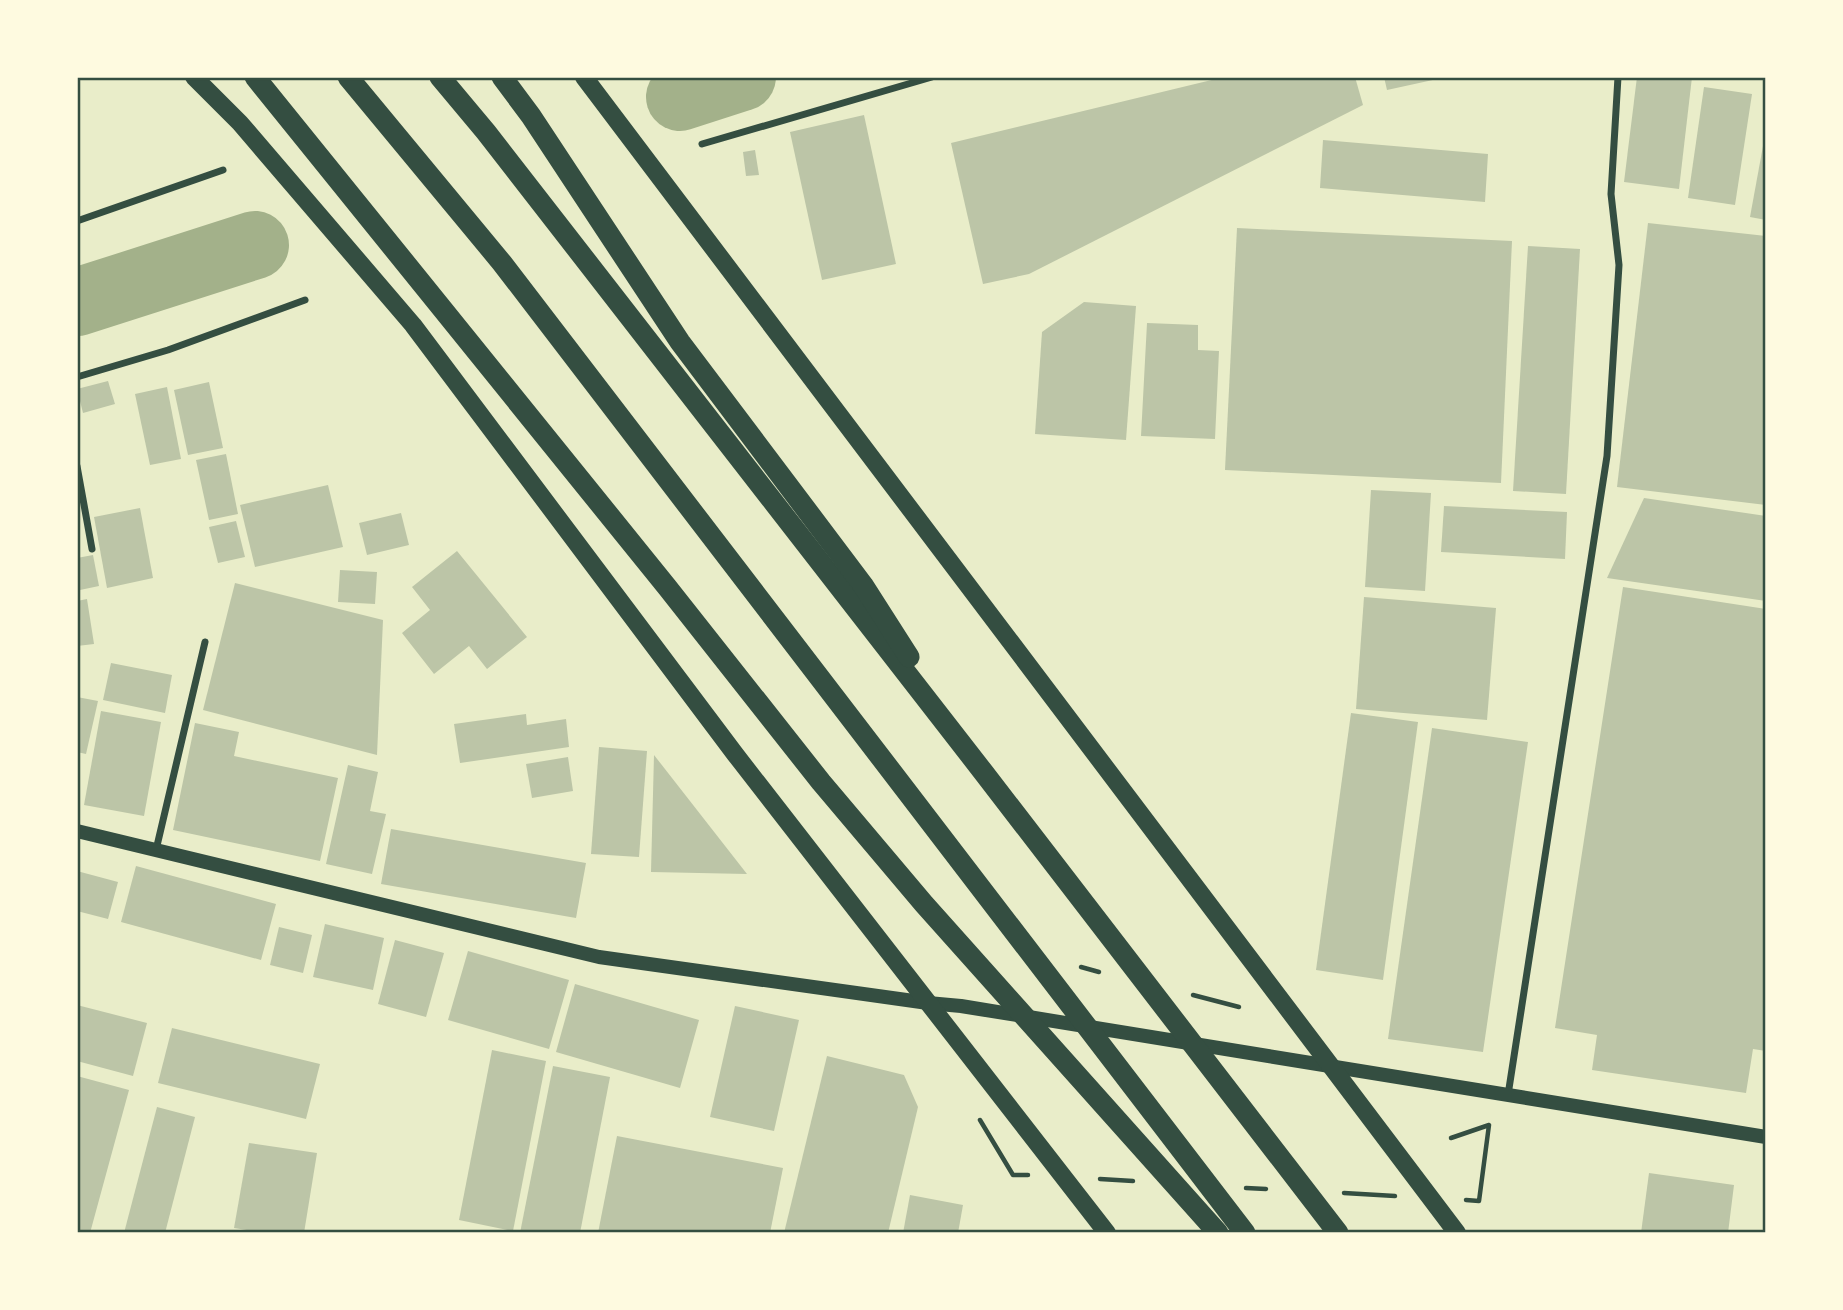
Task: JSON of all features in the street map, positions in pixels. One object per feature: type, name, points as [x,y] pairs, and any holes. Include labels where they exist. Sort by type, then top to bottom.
[{"type":"highway","points":[[255,77],[821,782],[925,904],[1218,1233]]},
{"type":"highway","points":[[440,77],[984,773],[1338,1233]]},
{"type":"highway","points":[[502,77],[531,116],[680,342],[863,585],[984,773]]},
{"type":"highway","points":[[349,78],[502,262],[1245,1233]]},
{"type":"main road","points":[[194,77],[240,123],[413,325],[727,743],[1107,1233]]},
{"type":"main road","points":[[584,77],[1457,1233]]},
{"type":"main road","points":[[77,831],[599,957],[975,1008],[1766,1137]]},
{"type":"street","points":[[702,144],[932,77]]},
{"type":"street","points":[[1508,1095],[1608,456],[1619,265],[1611,194],[1618,77]]},
{"type":"street","points":[[77,221],[223,170]]},
{"type":"street","points":[[77,377],[169,351],[305,300]]},
{"type":"street","points":[[77,466],[92,549]]},
{"type":"street","points":[[156,850],[205,642]]},
{"type":"path","points":[[977,1112],[982,1125],[1013,1175]]},
{"type":"path","points":[[1451,1138],[1489,1125],[1479,1201]]},
{"type":"building","points":[[1224,77],[1355,77],[1363,105],[1029,274],[983,284],[951,143]]},
{"type":"building","points":[[1384,77],[1442,77],[1442,78],[1387,90]]},
{"type":"building","points":[[1637,77],[1692,77],[1679,189],[1624,182]]},
{"type":"building","points":[[1704,87],[1752,94],[1735,205],[1688,198]]},
{"type":"building","points":[[864,115],[896,264],[822,280],[790,132]]},
{"type":"building","points":[[1766,135],[1766,220],[1750,217]]},
{"type":"building","points":[[1323,140],[1488,154],[1485,202],[1320,188]]},
{"type":"building","points":[[755,150],[759,175],[746,176],[743,152]]},
{"type":"building","points":[[1648,223],[1766,236],[1766,505],[1617,487]]},
{"type":"building","points":[[1237,228],[1512,241],[1501,483],[1225,470]]},
{"type":"building","points":[[1528,246],[1580,249],[1566,494],[1513,491]]},
{"type":"building","points":[[1084,302],[1136,306],[1126,440],[1035,434],[1042,332]]},
{"type":"building","points":[[1147,323],[1198,325],[1198,350],[1219,351],[1215,439],[1141,436]]},
{"type":"building","points":[[108,381],[115,404],[83,413],[77,389]]},
{"type":"building","points":[[209,382],[223,448],[188,455],[174,390]]},
{"type":"building","points":[[167,387],[181,459],[150,465],[135,394]]},
{"type":"building","points":[[226,454],[238,514],[209,520],[196,460]]},
{"type":"building","points":[[328,485],[343,547],[255,567],[240,505]]},
{"type":"building","points":[[1371,490],[1431,493],[1425,591],[1365,587]]},
{"type":"building","points":[[1644,498],[1766,516],[1766,601],[1607,578]]},
{"type":"building","points":[[1444,506],[1567,512],[1565,559],[1441,552]]},
{"type":"building","points":[[140,508],[153,578],[107,588],[94,517]]},
{"type":"building","points":[[401,513],[409,545],[367,555],[359,523]]},
{"type":"building","points":[[236,521],[245,557],[218,563],[209,527]]},
{"type":"building","points":[[457,551],[527,637],[487,669],[469,646],[434,674],[402,633],[430,610],[412,587]]},
{"type":"building","points":[[93,555],[99,586],[80,590],[77,558]]},
{"type":"building","points":[[340,570],[377,572],[375,604],[338,602]]},
{"type":"building","points":[[235,583],[383,620],[377,755],[203,710]]},
{"type":"building","points":[[1623,587],[1766,609],[1766,1051],[1753,1049],[1746,1093],[1592,1070],[1597,1035],[1555,1028]]},
{"type":"building","points":[[1364,597],[1496,608],[1487,720],[1356,709]]},
{"type":"building","points":[[87,599],[94,644],[77,646],[77,601]]},
{"type":"building","points":[[111,663],[172,675],[165,713],[103,700]]},
{"type":"building","points":[[77,697],[98,701],[86,754],[77,752]]},
{"type":"building","points":[[101,711],[161,722],[144,816],[84,805]]},
{"type":"building","points":[[1351,713],[1418,722],[1383,980],[1316,970]]},
{"type":"building","points":[[526,714],[527,725],[566,719],[569,747],[460,763],[454,724]]},
{"type":"building","points":[[195,723],[239,732],[234,756],[338,778],[320,861],[173,830]]},
{"type":"building","points":[[1432,728],[1528,742],[1483,1052],[1388,1039]]},
{"type":"building","points":[[599,747],[647,751],[639,857],[591,854]]},
{"type":"building","points":[[654,755],[747,874],[651,872]]},
{"type":"building","points":[[568,757],[573,791],[532,798],[526,764]]},
{"type":"building","points":[[348,765],[378,772],[370,811],[386,814],[372,874],[326,864]]},
{"type":"building","points":[[391,829],[586,863],[576,918],[381,884]]},
{"type":"building","points":[[136,866],[276,904],[261,960],[121,922]]},
{"type":"building","points":[[77,871],[118,882],[108,919],[77,911]]},
{"type":"building","points":[[325,924],[384,938],[373,990],[313,977]]},
{"type":"building","points":[[279,927],[312,935],[303,973],[270,965]]},
{"type":"building","points":[[395,940],[444,953],[426,1017],[378,1004]]},
{"type":"building","points":[[468,951],[569,980],[549,1049],[448,1020]]},
{"type":"building","points":[[575,984],[699,1020],[680,1088],[556,1052]]},
{"type":"building","points":[[77,1005],[147,1023],[133,1076],[77,1061]]},
{"type":"building","points":[[735,1006],[799,1020],[774,1131],[710,1117]]},
{"type":"building","points":[[172,1028],[320,1064],[306,1119],[158,1083]]},
{"type":"building","points":[[492,1050],[546,1061],[513,1231],[459,1220]]},
{"type":"building","points":[[827,1056],[904,1075],[918,1107],[888,1233],[784,1233]]},
{"type":"building","points":[[553,1066],[610,1077],[580,1233],[520,1233]]},
{"type":"building","points":[[77,1076],[129,1090],[90,1233],[77,1233]]},
{"type":"building","points":[[157,1107],[195,1117],[165,1233],[124,1233]]},
{"type":"building","points":[[617,1136],[783,1168],[770,1233],[598,1233]]},
{"type":"building","points":[[249,1143],[317,1153],[304,1233],[265,1233],[234,1228]]},
{"type":"building","points":[[1649,1173],[1734,1185],[1728,1233],[1641,1233]]},
{"type":"building","points":[[910,1195],[963,1205],[958,1233],[903,1233]]},
{"type":"waterway","points":[[680,97],[742,77]]},
{"type":"waterway","points":[[77,302],[255,245]]}]
